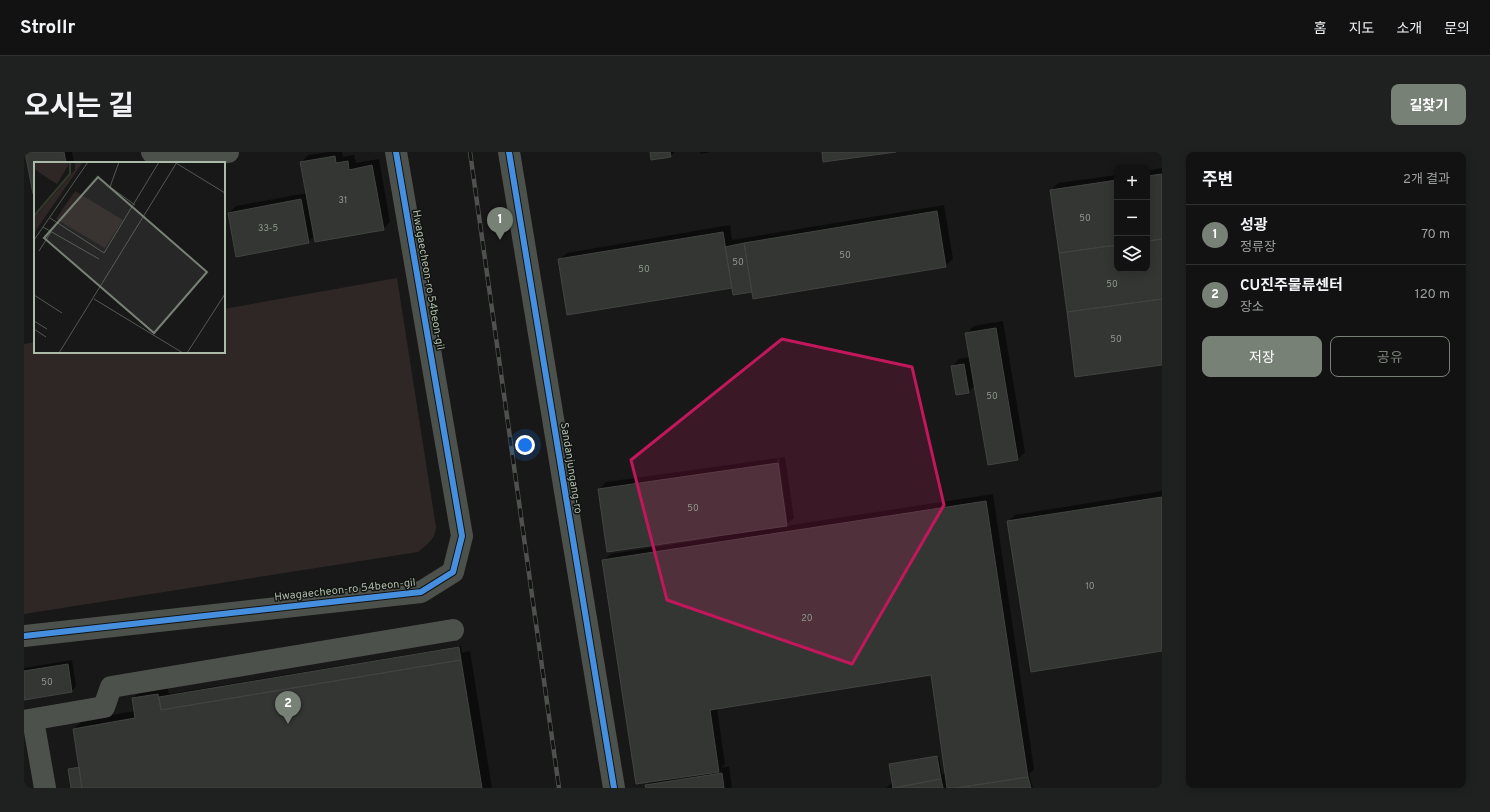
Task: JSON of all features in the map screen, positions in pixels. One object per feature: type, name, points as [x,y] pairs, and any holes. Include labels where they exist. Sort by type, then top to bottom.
[{"type":"street","points":[[152,152],[172,161],[228,152]]},
{"type":"street","name":"Hwagaecheon-ro 54beon-gil","points":[[24,636],[421,592],[453,572],[462,536],[396,152]]},
{"type":"street","name":"Sandanjungang-ro","points":[[509,152],[614,788]]},
{"type":"street","points":[[45,788],[28,720],[104,707],[111,687],[453,630]]},
{"type":"highlighted area","points":[[782,339],[912,367],[944,505],[852,664],[667,600],[631,460]]},
{"type":"shaded area","points":[[397,278],[436,527],[433,538],[418,552],[24,614],[24,344],[34,342],[34,353],[225,353],[225,309]]},
{"type":"building","points":[[25,152],[64,152],[66,162],[34,162],[33,194]]},
{"type":"building","points":[[650,152],[670,152],[671,157],[651,160]]},
{"type":"building","points":[[822,152],[896,152],[823,162]]},
{"type":"building","points":[[335,156],[336,163],[348,161],[349,170],[372,165],[384,230],[315,242],[300,162]]},
{"type":"building","points":[[1162,174],[1162,239],[1150,241],[1150,200],[1150,176]]},
{"type":"building","points":[[1114,180],[1114,245],[1059,253],[1050,190]]},
{"type":"building","points":[[301,199],[309,243],[236,257],[228,213]]},
{"type":"building","points":[[937,211],[946,267],[753,299],[744,243]]},
{"type":"building","points":[[723,232],[732,288],[567,315],[558,259]]},
{"type":"building","points":[[1162,239],[1162,299],[1067,312],[1059,253],[1114,245],[1114,272],[1150,272],[1150,241]]},
{"type":"building","points":[[744,243],[752,292],[733,295],[725,247]]},
{"type":"building","points":[[1162,299],[1162,365],[1075,377],[1067,312]]},
{"type":"building","points":[[996,328],[1018,460],[988,465],[965,333]]},
{"type":"building","points":[[964,364],[969,393],[956,395],[951,366]]},
{"type":"building","points":[[778,463],[787,526],[607,552],[598,489]]},
{"type":"building","points":[[1162,497],[1162,651],[1031,672],[1007,521]]},
{"type":"building","points":[[986,501],[1028,777],[956,788],[947,788],[931,675],[710,710],[719,772],[636,784],[602,560]]},
{"type":"building","points":[[459,647],[461,660],[161,710],[159,697]]},
{"type":"building","points":[[461,660],[482,788],[82,788],[73,729],[135,718],[132,698],[158,694],[161,710]]},
{"type":"building","points":[[68,664],[72,692],[24,700],[24,671]]},
{"type":"building","points":[[937,756],[941,779],[893,788],[889,764]]},
{"type":"building","points":[[79,767],[82,788],[71,788],[68,769]]},
{"type":"building","points":[[722,773],[724,788],[646,788],[645,785]]},
{"type":"building","points":[[1028,777],[1031,788],[956,788]]},
{"type":"building","points":[[941,779],[943,788],[893,788]]},
{"type":"railway","points":[[470,152],[559,788]]},
{"type":"cycle path","points":[[24,636],[421,592],[453,572],[462,536],[396,152]]},
{"type":"cycle path","points":[[509,152],[614,788]]},
{"type":"place","name":"성광","points":[[500,240]]},
{"type":"place","name":"CU진주물류센터","points":[[288,724]]}]
